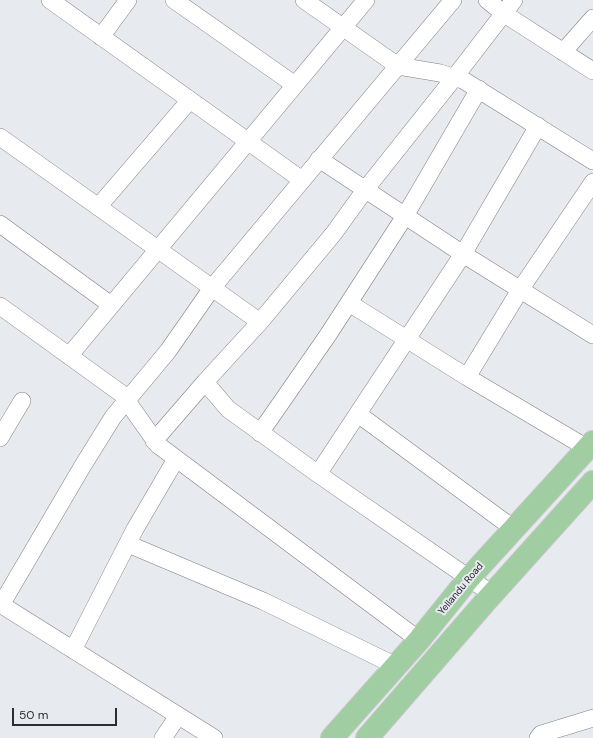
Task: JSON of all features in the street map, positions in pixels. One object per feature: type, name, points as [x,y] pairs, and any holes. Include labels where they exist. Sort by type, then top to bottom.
[{"type":"main road","name":"Yellandu Road","points":[[332,738],[419,640],[470,578],[590,445]]},
{"type":"main road","points":[[367,738],[492,594],[593,482]]},
{"type":"street","points":[[50,0],[302,180]]},
{"type":"street","points":[[101,37],[128,0]]},
{"type":"street","points":[[174,0],[295,85]]},
{"type":"street","points":[[304,0],[398,66],[440,73],[463,80],[593,161]]},
{"type":"street","points":[[69,356],[366,0]]},
{"type":"street","points":[[214,738],[0,604],[113,417],[168,351],[212,288],[453,0]]},
{"type":"street","points":[[487,0],[508,6],[563,52],[593,71]]},
{"type":"street","points":[[154,441],[260,322],[334,233],[365,190],[454,78],[508,6]]},
{"type":"street","points":[[563,52],[593,18]]},
{"type":"street","points":[[260,433],[328,335],[405,216],[479,89]]},
{"type":"street","points":[[98,207],[190,100]]},
{"type":"street","points":[[318,474],[463,254],[538,126]]},
{"type":"street","points":[[0,137],[260,322]]},
{"type":"street","points":[[319,160],[463,254],[593,335]]},
{"type":"street","points":[[467,376],[520,290],[593,182]]},
{"type":"street","points":[[0,224],[111,305]]},
{"type":"street","points":[[349,303],[467,376],[590,445]]},
{"type":"street","points":[[0,306],[122,394],[158,445],[419,640]]},
{"type":"street","points":[[205,382],[228,409],[260,433],[492,594]]},
{"type":"street","points":[[0,438],[22,401]]},
{"type":"street","points":[[358,414],[514,529]]},
{"type":"street","points":[[73,650],[128,544],[176,459]]},
{"type":"street","points":[[128,544],[263,602],[396,666]]},
{"type":"street","points":[[163,738],[178,716]]},
{"type":"street","points":[[538,738],[541,734],[593,718]]}]
